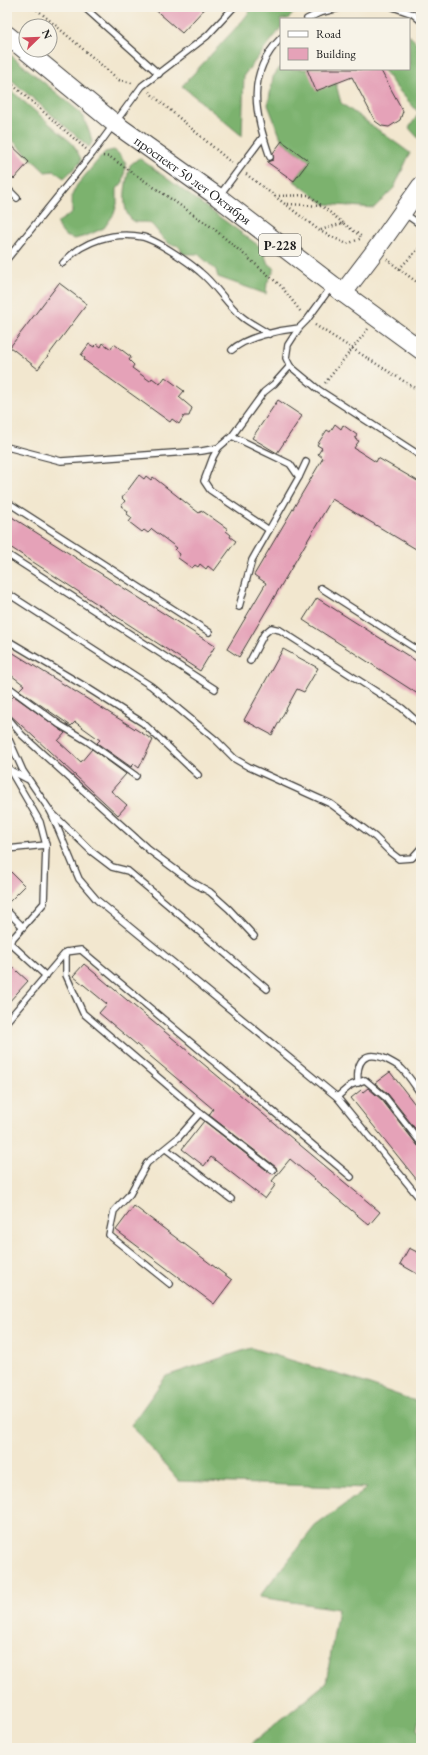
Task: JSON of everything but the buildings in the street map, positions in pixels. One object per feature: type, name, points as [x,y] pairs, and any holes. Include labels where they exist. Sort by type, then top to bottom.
[{"type":"main road","name":"проспект 50 лет Октября","points":[[7,35],[114,123],[218,197],[337,289],[421,350]]},
{"type":"main road","points":[[337,289],[376,251],[421,186]]},
{"type":"lane","points":[[84,7],[160,74]]},
{"type":"lane","points":[[7,259],[92,154],[142,86],[160,74],[207,36],[234,7]]},
{"type":"lane","points":[[309,18],[319,13],[343,7]]},
{"type":"lane","points":[[394,7],[413,14],[421,21]]},
{"type":"lane","points":[[413,14],[421,11]]},
{"type":"lane","points":[[270,157],[263,137],[256,107],[258,75],[272,47],[280,39]]},
{"type":"lane","points":[[218,197],[263,137]]},
{"type":"lane","points":[[7,188],[17,198]]},
{"type":"lane","points":[[402,212],[421,225]]},
{"type":"lane","points":[[63,263],[73,252],[100,239],[112,236],[144,238],[159,245],[200,272],[238,313],[269,334]]},
{"type":"lane","points":[[337,289],[298,328],[288,345],[286,358],[290,366],[319,390],[421,456]]},
{"type":"lane","points":[[232,350],[240,343],[284,330],[298,328]]},
{"type":"lane","points":[[269,530],[210,490],[204,482],[218,448],[232,436],[264,392],[274,384],[290,366]]},
{"type":"lane","points":[[232,436],[290,464],[299,477]]},
{"type":"lane","points":[[7,447],[61,461],[202,451],[218,448]]},
{"type":"lane","points":[[238,607],[252,560],[306,462]]},
{"type":"lane","points":[[7,502],[209,632]]},
{"type":"lane","points":[[7,554],[215,689]]},
{"type":"lane","points":[[321,588],[421,652]]},
{"type":"lane","points":[[7,593],[151,686],[240,762],[331,804],[375,837],[390,852],[399,858],[412,858],[421,848]]},
{"type":"lane","points":[[250,661],[264,634],[271,628],[280,630],[402,708],[421,725]]},
{"type":"lane","points":[[7,640],[143,723],[198,775]]},
{"type":"lane","points":[[7,686],[60,725],[87,741],[136,776]]},
{"type":"lane","points":[[7,717],[22,735],[143,844],[192,882],[210,892],[229,909],[254,936]]},
{"type":"lane","points":[[7,735],[23,771],[51,812],[91,851],[112,867],[128,871],[267,989]]},
{"type":"lane","points":[[8,767],[29,780]]},
{"type":"lane","points":[[8,767],[40,822],[46,845],[44,903],[8,944],[46,976]]},
{"type":"lane","points":[[51,812],[79,878],[97,900],[337,1097],[421,1200]]},
{"type":"lane","points":[[7,849],[46,845]]},
{"type":"lane","points":[[7,911],[23,927]]},
{"type":"lane","points":[[7,1021],[66,952],[81,950],[351,1177]]},
{"type":"lane","points":[[66,952],[66,975],[83,1013],[200,1113],[273,1170]]},
{"type":"lane","points":[[358,1083],[357,1073],[359,1063],[366,1057],[376,1055],[402,1068],[421,1094]]},
{"type":"lane","points":[[337,1097],[351,1085],[365,1080],[385,1097],[421,1143]]},
{"type":"lane","points":[[170,1284],[109,1235],[114,1211],[130,1194],[147,1163],[166,1149],[200,1113]]},
{"type":"lane","points":[[166,1149],[231,1200]]},
{"type":"path","points":[[34,7],[119,80],[142,86]]},
{"type":"path","points":[[7,80],[92,154],[110,157],[213,228],[281,286],[296,303],[306,320],[421,392]]},
{"type":"path","points":[[275,196],[309,195],[362,238]]},
{"type":"path","points":[[287,204],[322,206]]},
{"type":"path","points":[[320,231],[344,223]]},
{"type":"path","points":[[399,269],[421,285]]},
{"type":"path","points":[[319,390],[377,318]]},
{"type":"green space","points":[[253,7],[311,7],[292,14],[289,18],[280,18],[280,29],[244,75],[242,136],[182,86],[243,20]]},
{"type":"green space","points":[[410,36],[421,47],[421,141],[409,128],[419,113],[395,86],[384,70],[410,70]]},
{"type":"green space","points":[[7,52],[81,113],[90,133],[92,142],[89,147],[7,76]]},
{"type":"green space","points":[[280,67],[280,70],[332,70],[341,103],[410,153],[394,188],[374,208],[325,204],[294,181],[309,161],[282,141],[268,105],[273,77]]},
{"type":"green space","points":[[7,87],[73,144],[81,159],[80,163],[64,178],[54,171],[45,172],[7,135]]},
{"type":"green space","points":[[114,150],[126,163],[123,182],[117,189],[117,204],[114,214],[104,228],[75,239],[65,236],[58,227],[58,222],[72,213],[72,195],[77,185],[105,152]]},
{"type":"green space","points":[[139,158],[262,248],[268,264],[275,268],[267,283],[266,294],[218,277],[216,270],[198,254],[183,254],[179,247],[166,241],[151,224],[136,222],[130,218],[125,204],[127,178],[130,165]]},
{"type":"green space","points":[[251,1348],[353,1379],[421,1403],[421,1704],[417,1730],[421,1732],[421,1748],[246,1748],[326,1683],[338,1609],[259,1597],[315,1526],[367,1488],[179,1481],[131,1425],[166,1376]]}]
